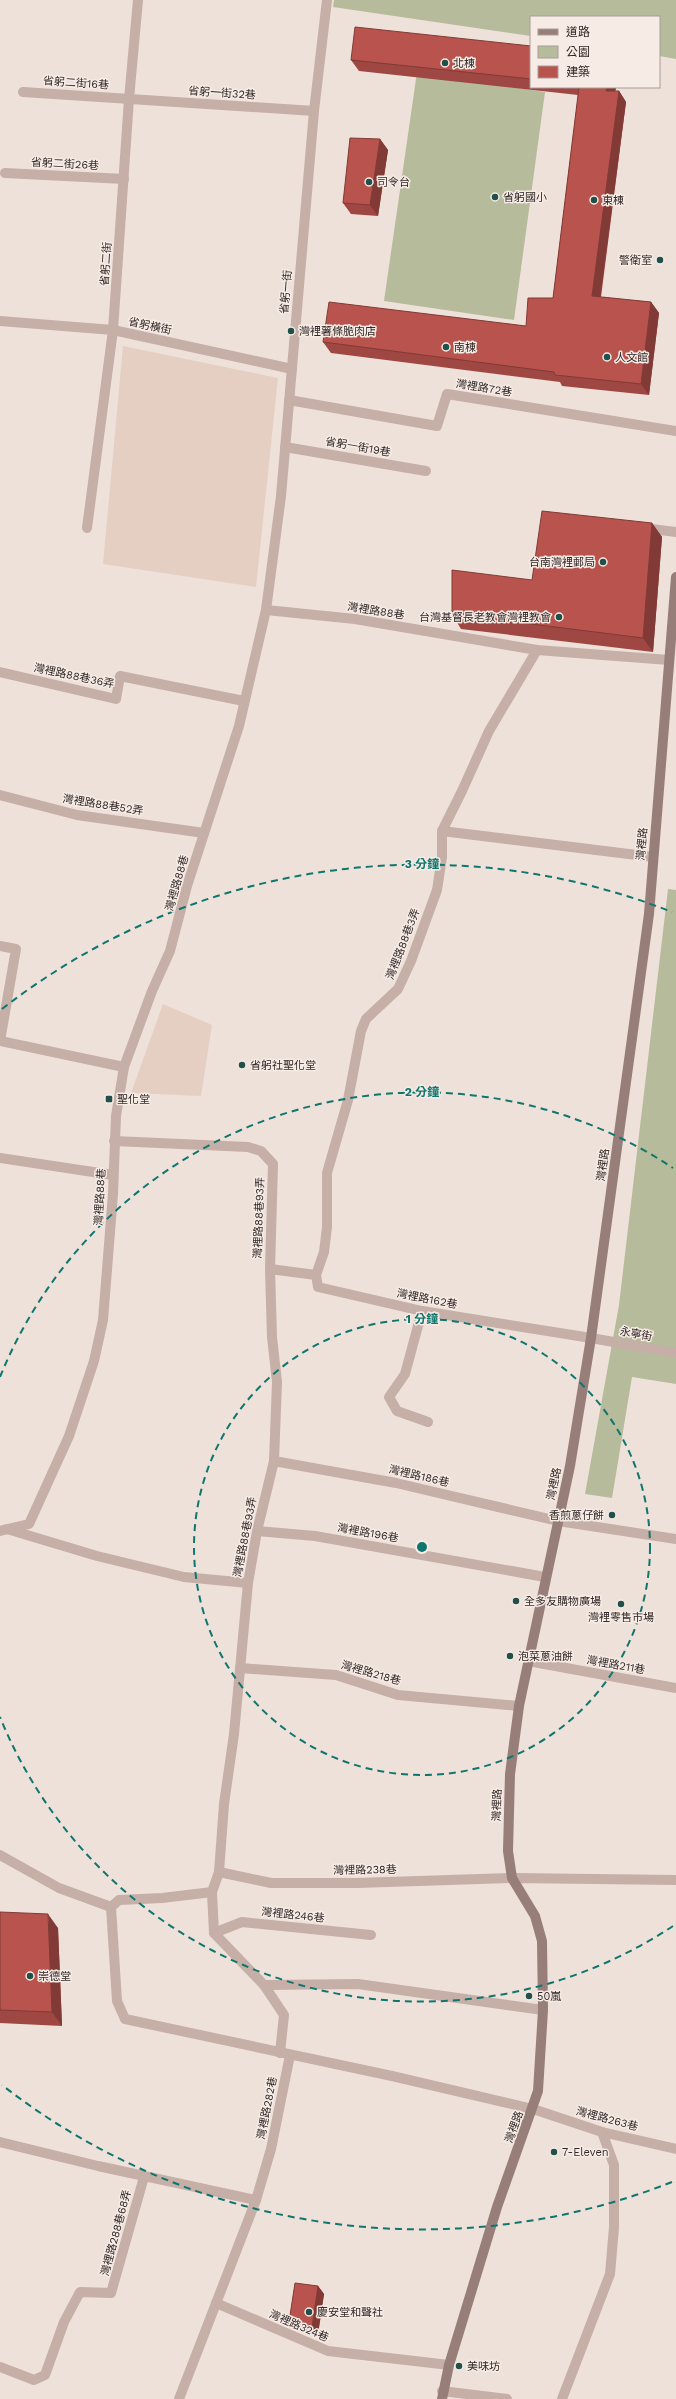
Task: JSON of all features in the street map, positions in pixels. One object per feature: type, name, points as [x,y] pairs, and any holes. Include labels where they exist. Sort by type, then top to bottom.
[{"type":"street","name":"省躬二街","points":[[87,528],[113,330],[129,99],[138,0]]},
{"type":"street","name":"省躬一街","points":[[266,610],[281,496],[314,111],[327,0]]},
{"type":"street","name":"省躬二街16巷","points":[[23,92],[129,99]]},
{"type":"street","name":"省躬一街32巷","points":[[129,99],[314,111]]},
{"type":"street","name":"省躬二街26巷","points":[[5,173],[124,180]]},
{"type":"street","name":"省躬橫街","points":[[0,321],[113,330],[292,369]]},
{"type":"street","name":"灣裡路72巷","points":[[289,400],[437,426],[446,394],[676,431]]},
{"type":"street","name":"省躬一街19巷","points":[[285,446],[426,471]]},
{"type":"street","points":[[637,527],[676,532]]},
{"type":"street","name":"灣裡路","points":[[442,2395],[449,2364],[497,2207],[533,2109],[538,2091],[543,2010],[542,1940],[539,1927],[530,1906],[512,1878],[508,1851],[509,1802],[519,1706],[545,1577],[570,1466],[591,1338],[648,922],[673,660],[676,577]]},
{"type":"street","name":"灣裡路88巷","points":[[3,1529],[29,1524],[69,1436],[94,1361],[103,1320],[114,1141],[118,1096],[124,1067],[152,991],[170,951],[204,833],[233,745],[266,610],[355,619],[537,650],[673,660]]},
{"type":"street","name":"灣裡路88巷3弄","points":[[316,1275],[324,1252],[328,1227],[327,1173],[348,1100],[361,1030],[366,1019],[398,989],[411,961],[437,890],[442,857],[442,831],[489,731],[537,650]]},
{"type":"street","name":"灣裡路88巷36弄","points":[[0,672],[116,699],[120,676],[244,701]]},
{"type":"street","name":"灣裡路88巷52弄","points":[[0,795],[77,815],[204,833]]},
{"type":"street","points":[[442,831],[654,857]]},
{"type":"street","points":[[0,946],[16,949],[0,1041],[124,1067]]},
{"type":"street","name":"灣裡路88巷93弄","points":[[114,1141],[248,1148],[260,1151],[268,1156],[273,1164],[270,1269],[272,1337],[278,1382],[274,1461],[257,1532],[248,1583],[240,1668],[224,1804],[219,1872],[212,1892],[214,1933]]},
{"type":"street","points":[[0,1158],[113,1175]]},
{"type":"street","points":[[270,1269],[316,1275]]},
{"type":"street","name":"灣裡路162巷","points":[[316,1275],[318,1288],[422,1311],[591,1338]]},
{"type":"street","points":[[422,1311],[405,1374],[390,1397],[397,1410],[428,1422]]},
{"type":"street","name":"永寧街","points":[[591,1338],[676,1353]]},
{"type":"street","name":"灣裡路186巷","points":[[274,1461],[396,1483],[558,1520],[676,1539]]},
{"type":"street","points":[[3,1529],[97,1556],[184,1577],[248,1583]]},
{"type":"street","name":"灣裡路196巷","points":[[257,1532],[315,1536],[545,1577]]},
{"type":"street","name":"灣裡路211巷","points":[[528,1662],[676,1688]]},
{"type":"street","name":"灣裡路218巷","points":[[240,1668],[336,1675],[398,1694],[519,1706]]},
{"type":"street","points":[[0,1855],[59,1888],[111,1907]]},
{"type":"street","name":"灣裡路238巷","points":[[219,1872],[271,1883],[357,1883],[512,1878],[676,1880]]},
{"type":"street","points":[[111,1907],[119,1900],[162,1898],[212,1892]]},
{"type":"street","points":[[111,1907],[117,2001],[125,2020],[392,2076],[533,2109]]},
{"type":"street","name":"灣裡路246巷","points":[[214,1933],[242,1922],[371,1935]]},
{"type":"street","points":[[214,1933],[264,1986],[284,2015],[285,2054]]},
{"type":"street","points":[[264,1986],[358,1984],[543,2010]]},
{"type":"street","name":"灣裡路282巷","points":[[179,2399],[256,2200],[271,2149],[285,2054]]},
{"type":"street","name":"灣裡路263巷","points":[[533,2109],[602,2132],[676,2148]]},
{"type":"street","points":[[562,2399],[610,2274],[614,2227],[614,2165],[602,2132]]},
{"type":"street","points":[[0,2142],[144,2177],[256,2200]]},
{"type":"street","name":"灣裡路288巷68弄","points":[[0,2367],[34,2380],[45,2374],[64,2322],[80,2292],[111,2292],[144,2177]]},
{"type":"street","name":"灣裡路324巷","points":[[216,2304],[328,2351],[449,2364]]},
{"type":"street","points":[[442,2395],[507,2399]]},
{"type":"green space","points":[[334,0],[676,0],[676,59],[660,56],[660,16],[530,16],[530,36],[333,7]]},
{"type":"green space","points":[[417,72],[545,92],[514,320],[384,301]]},
{"type":"green space","points":[[668,889],[676,890],[676,1384],[632,1377],[612,1498],[585,1494],[619,1305]]},
{"type":"shaded area","points":[[123,346],[278,378],[256,587],[103,564]]},
{"type":"shaded area","points":[[163,1004],[212,1025],[201,1096],[131,1093]]},
{"type":"building","name":"北棟","points":[[355,27],[530,46],[530,79],[351,60]]},
{"type":"building","points":[[579,88],[607,88],[606,91],[619,91],[592,296],[651,302],[641,384],[555,375],[554,372],[323,342],[329,302],[526,326],[528,298],[553,298]]},
{"type":"building","points":[[350,138],[380,139],[370,205],[343,203]]},
{"type":"building","points":[[542,511],[652,523],[643,638],[452,614],[452,570],[532,580]]},
{"type":"building","name":"崇德堂","points":[[0,1912],[48,1914],[52,2012],[0,2010]]},
{"type":"building","points":[[295,2283],[318,2286],[312,2327],[289,2322]]},
{"type":"place","name":"北棟","points":[[445,63]]},
{"type":"place","name":"司令台","points":[[369,182]]},
{"type":"place","name":"省躬國小","points":[[495,197]]},
{"type":"place","name":"東棟","points":[[594,200]]},
{"type":"place","name":"警衛室","points":[[660,260]]},
{"type":"place","name":"灣裡薯條脆肉店","points":[[291,331]]},
{"type":"place","name":"南棟","points":[[446,347]]},
{"type":"place","name":"人文館","points":[[607,357]]},
{"type":"place","name":"台南灣裡郵局","points":[[603,562]]},
{"type":"place","name":"台灣基督長老教會灣裡教會","points":[[559,617]]},
{"type":"place","name":"省躬社聖化堂","points":[[242,1065]]},
{"type":"place","name":"聖化堂","points":[[109,1099]]},
{"type":"place","name":"香煎蔥仔餅","points":[[612,1515]]},
{"type":"place","name":"全多友購物廣場","points":[[516,1601]]},
{"type":"place","name":"灣裡零售市場","points":[[621,1604]]},
{"type":"place","name":"泡菜蔥油餅","points":[[510,1656]]},
{"type":"place","name":"崇德堂","points":[[30,1976]]},
{"type":"place","name":"50嵐","points":[[529,1996]]},
{"type":"place","name":"7-Eleven","points":[[554,2152]]},
{"type":"place","name":"慶安堂和聲社","points":[[309,2312]]},
{"type":"place","name":"美味坊","points":[[459,2366]]}]
